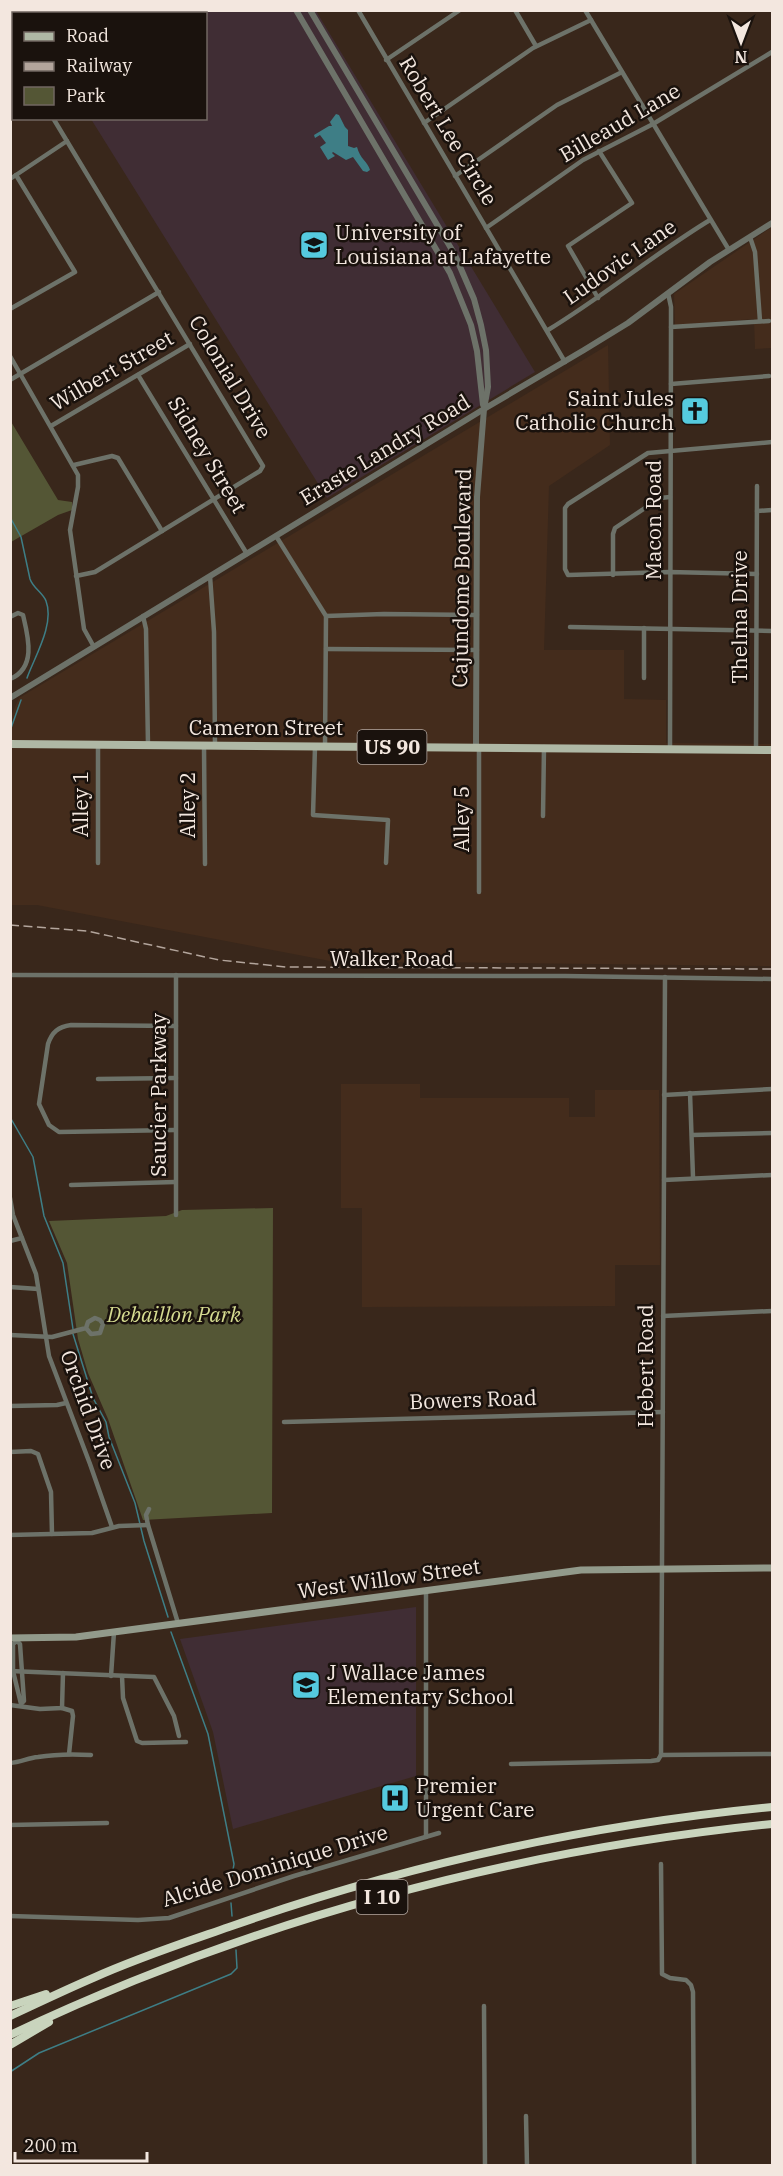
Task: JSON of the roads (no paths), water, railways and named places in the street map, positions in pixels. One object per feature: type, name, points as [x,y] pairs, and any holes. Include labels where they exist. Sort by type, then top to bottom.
[{"type":"highway","name":"I 10","points":[[10,2016],[94,1977],[187,1941],[284,1908],[432,1865],[522,1844],[593,1831],[678,1817],[772,1807]]},
{"type":"highway","name":"I 10","points":[[10,2035],[169,1967],[287,1924],[432,1883],[594,1849],[772,1824]]},
{"type":"highway","points":[[10,2006],[94,1977]]},
{"type":"highway","points":[[10,2045],[110,1991]]},
{"type":"main road","name":"Cameron Street","points":[[10,744],[772,750]]},
{"type":"main road","name":"West Willow Street","points":[[14,1639],[60,1638],[114,1632],[581,1570],[772,1568]]},
{"type":"street","name":"Cajundome Boulevard","points":[[296,10],[446,263],[468,316],[477,351],[484,409]]},
{"type":"street","name":"Cajundome Boulevard","points":[[309,10],[455,255],[474,299],[483,333],[488,391],[484,409],[477,497],[478,747]]},
{"type":"street","name":"Robert Lee Circle","points":[[358,10],[565,362]]},
{"type":"street","points":[[386,60],[460,10]]},
{"type":"street","points":[[515,10],[536,46]]},
{"type":"street","points":[[585,10],[729,250]]},
{"type":"street","points":[[424,123],[536,46],[591,20]]},
{"type":"street","name":"Billeaud Lane","points":[[486,228],[598,151],[653,124],[772,52]]},
{"type":"street","points":[[455,176],[557,105],[622,72]]},
{"type":"street","points":[[339,82],[348,76]]},
{"type":"street","name":"Colonial Drive","points":[[54,120],[263,466],[260,471],[95,572],[76,576]]},
{"type":"street","points":[[10,179],[67,141]]},
{"type":"street","points":[[598,151],[632,203],[568,246],[598,298]]},
{"type":"street","points":[[396,178],[406,172]]},
{"type":"street","points":[[10,309],[75,272],[16,175]]},
{"type":"street","name":"Ludovic Lane","points":[[548,330],[710,220]]},
{"type":"street","name":"Eraste Landry Road","points":[[10,698],[565,362],[621,327],[729,250],[772,223]]},
{"type":"street","points":[[750,237],[755,252],[760,321]]},
{"type":"street","points":[[10,380],[159,292]]},
{"type":"street","name":"Macon Road","points":[[668,293],[671,307],[670,748]]},
{"type":"street","points":[[671,327],[769,321]]},
{"type":"street","name":"Wilbert Street","points":[[51,426],[190,344]]},
{"type":"street","points":[[10,356],[78,475],[78,487],[70,525],[84,629],[94,646]]},
{"type":"street","name":"Sidney Street","points":[[138,375],[247,554]]},
{"type":"street","points":[[671,384],[769,376]]},
{"type":"street","points":[[757,574],[669,572],[613,575],[567,574],[565,569],[566,505],[644,454],[772,442]]},
{"type":"street","points":[[74,465],[112,456],[118,458],[162,531]]},
{"type":"street","name":"Thelma Drive","points":[[756,749],[757,486]]},
{"type":"street","points":[[613,575],[615,528],[660,498],[670,497]]},
{"type":"street","points":[[757,511],[772,510]]},
{"type":"street","points":[[276,536],[326,616],[325,747]]},
{"type":"street","points":[[210,576],[214,632],[215,746]]},
{"type":"street","points":[[10,617],[18,613],[23,615],[30,649],[21,671],[17,676],[10,678]]},
{"type":"street","points":[[326,616],[477,615]]},
{"type":"street","points":[[143,616],[146,629],[148,746]]},
{"type":"street","points":[[570,627],[772,631]]},
{"type":"street","points":[[644,628],[644,678]]},
{"type":"street","points":[[326,648],[477,650]]},
{"type":"street","name":"Alley 1","points":[[98,745],[98,863]]},
{"type":"street","name":"Alley 2","points":[[204,746],[205,864]]},
{"type":"street","points":[[315,747],[313,815],[388,820],[386,863]]},
{"type":"street","name":"Alley 5","points":[[478,747],[479,892]]},
{"type":"street","points":[[543,816],[544,747]]},
{"type":"street","name":"Walker Road","points":[[10,975],[772,979]]},
{"type":"street","name":"Saucier Parkway","points":[[176,975],[176,1215]]},
{"type":"street","name":"Hebert Road","points":[[661,1755],[665,977]]},
{"type":"street","points":[[175,1130],[59,1132],[49,1125],[39,1104],[48,1044],[57,1029],[71,1025],[176,1026]]},
{"type":"street","points":[[98,1079],[176,1078]]},
{"type":"street","points":[[664,1095],[772,1089]]},
{"type":"street","points":[[690,1093],[693,1177]]},
{"type":"street","points":[[692,1136],[772,1133]]},
{"type":"street","points":[[663,1180],[772,1175]]},
{"type":"street","points":[[71,1185],[175,1182]]},
{"type":"street","name":"Orchid Drive","points":[[10,1198],[13,1215],[34,1269],[49,1356],[112,1527]]},
{"type":"street","points":[[10,1241],[22,1238]]},
{"type":"street","points":[[10,1287],[38,1289]]},
{"type":"street","points":[[663,1316],[772,1311]]},
{"type":"street","points":[[10,1335],[45,1337],[86,1328]]},
{"type":"street","points":[[10,1406],[66,1403]]},
{"type":"street","name":"Bowers Road","points":[[284,1422],[663,1412]]},
{"type":"street","points":[[10,1452],[31,1451],[38,1454],[51,1491],[52,1534]]},
{"type":"street","points":[[149,1509],[146,1515],[148,1525],[178,1623]]},
{"type":"street","points":[[10,1535],[92,1533],[112,1527],[148,1525]]},
{"type":"street","points":[[426,1590],[426,1837]]},
{"type":"street","points":[[111,1676],[114,1632]]},
{"type":"street","points":[[14,1639],[20,1644],[22,1657],[22,1680],[25,1695],[21,1705]]},
{"type":"street","points":[[14,1639],[12,1671],[21,1705]]},
{"type":"street","points":[[13,1661],[17,1662],[22,1657]]},
{"type":"street","points":[[12,1671],[154,1677],[174,1716],[179,1736]]},
{"type":"street","points":[[62,1708],[63,1673]]},
{"type":"street","points":[[122,1676],[123,1698],[137,1741],[142,1743],[186,1742]]},
{"type":"street","points":[[10,1705],[40,1709],[62,1708],[72,1711],[69,1754]]},
{"type":"street","points":[[511,1764],[651,1761],[658,1760],[661,1755],[772,1754]]},
{"type":"street","points":[[10,1763],[41,1756],[91,1755]]},
{"type":"street","points":[[10,1825],[107,1823]]},
{"type":"street","name":"Alcide Dominique Drive","points":[[10,1916],[138,1920],[169,1918],[294,1876],[439,1833]]},
{"type":"street","points":[[660,1863],[662,1974],[688,1981],[693,1992],[694,2166]]},
{"type":"street","points":[[484,2006],[485,2166]]},
{"type":"street","points":[[526,2116],[527,2166]]},
{"type":"water","points":[[336,114],[348,130],[348,146],[357,147],[369,167],[370,170],[367,172],[363,171],[353,157],[346,160],[333,152],[335,156],[328,160],[320,147],[326,143],[320,135],[315,138],[314,135],[332,126],[330,122]]},
{"type":"waterway","points":[[10,517],[21,537],[30,579],[45,598],[48,610],[46,630],[27,678]]},
{"type":"waterway","points":[[10,731],[21,700]]},
{"type":"waterway","points":[[10,1117],[33,1157],[44,1216],[63,1263],[73,1329]]},
{"type":"waterway","points":[[73,1334],[93,1398],[106,1422],[109,1437],[135,1503],[144,1541],[168,1617]]},
{"type":"waterway","points":[[171,1632],[208,1734],[234,1864],[230,1888]]},
{"type":"waterway","points":[[231,1903],[232,1916]]},
{"type":"waterway","points":[[10,2072],[39,2053],[231,1974],[237,1968],[236,1950]]},
{"type":"railway","points":[[10,925],[87,931],[219,960],[286,967],[772,969]]},
{"type":"place","name":"University of Louisiana at Lafayette","points":[[314,245]]},
{"type":"place","name":"Saint Jules Catholic Church","points":[[695,411]]},
{"type":"place","name":"J Wallace James Elementary School","points":[[306,1685]]},
{"type":"place","name":"Premier Urgent Care","points":[[395,1798]]},
{"type":"park label","name":"Debaillon Park","points":[[174,1315]]}]
